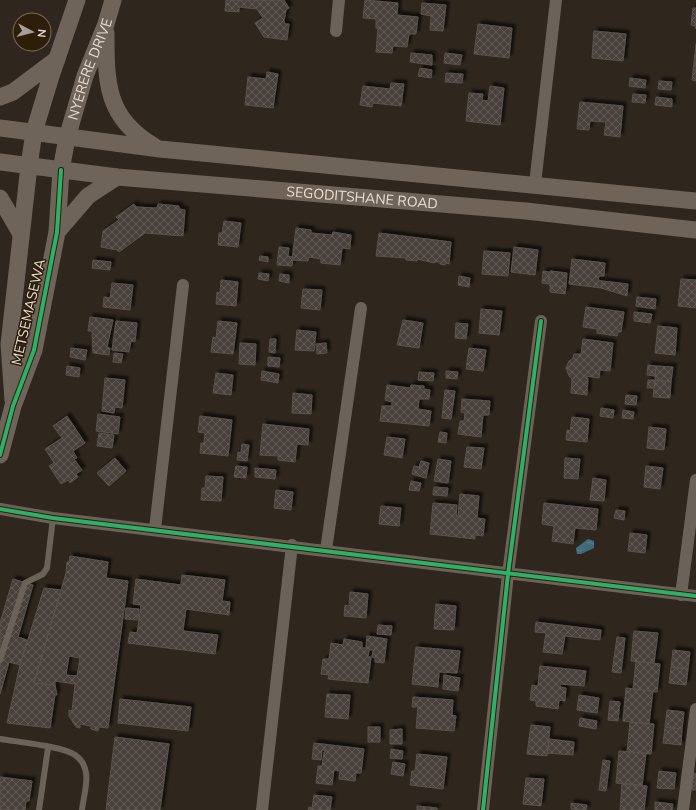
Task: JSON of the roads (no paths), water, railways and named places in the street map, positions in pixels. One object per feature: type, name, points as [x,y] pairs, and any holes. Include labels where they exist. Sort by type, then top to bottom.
[{"type":"main road","points":[[34,132],[77,0]]},
{"type":"main road","name":"NYERERE DRIVE","points":[[67,138],[85,76],[106,24],[113,0]]},
{"type":"main road","points":[[106,24],[106,66],[113,103],[124,123],[137,136],[160,149]]},
{"type":"main road","points":[[0,97],[13,92],[57,59]]},
{"type":"main road","name":"SEGODITSHANE ROAD","points":[[0,128],[160,149],[535,184],[696,201]]},
{"type":"main road","name":"METSEMASEWA","points":[[13,406],[9,344],[34,132]]},
{"type":"main road","name":"METSEMASEWA","points":[[0,456],[13,406],[34,350],[57,232],[61,170],[67,138]]},
{"type":"main road","name":"SEGODITSHANE ROAD","points":[[0,162],[117,177],[526,211],[696,230]]},
{"type":"main road","points":[[57,232],[88,196],[117,177]]},
{"type":"main road","points":[[0,198],[21,234]]},
{"type":"street","points":[[336,31],[340,0]]},
{"type":"street","points":[[535,184],[556,0]]},
{"type":"street","points":[[155,529],[183,285]]},
{"type":"street","points":[[326,550],[361,308]]},
{"type":"street","points":[[483,810],[508,574],[541,321]]},
{"type":"street","points":[[681,595],[696,480]]},
{"type":"street","points":[[0,509],[53,518],[155,529],[508,574],[696,596]]},
{"type":"street","points":[[262,810],[292,546]]},
{"type":"street","points":[[683,810],[696,709]]},
{"type":"lane","points":[[0,660],[25,583],[43,574],[47,568],[53,518]]},
{"type":"lane","points":[[0,739],[70,752],[76,756],[84,768],[86,775],[82,810]]},
{"type":"lane","points":[[39,810],[48,748]]},
{"type":"water","points":[[588,539],[594,541],[594,548],[581,554],[577,554],[576,548]]}]
